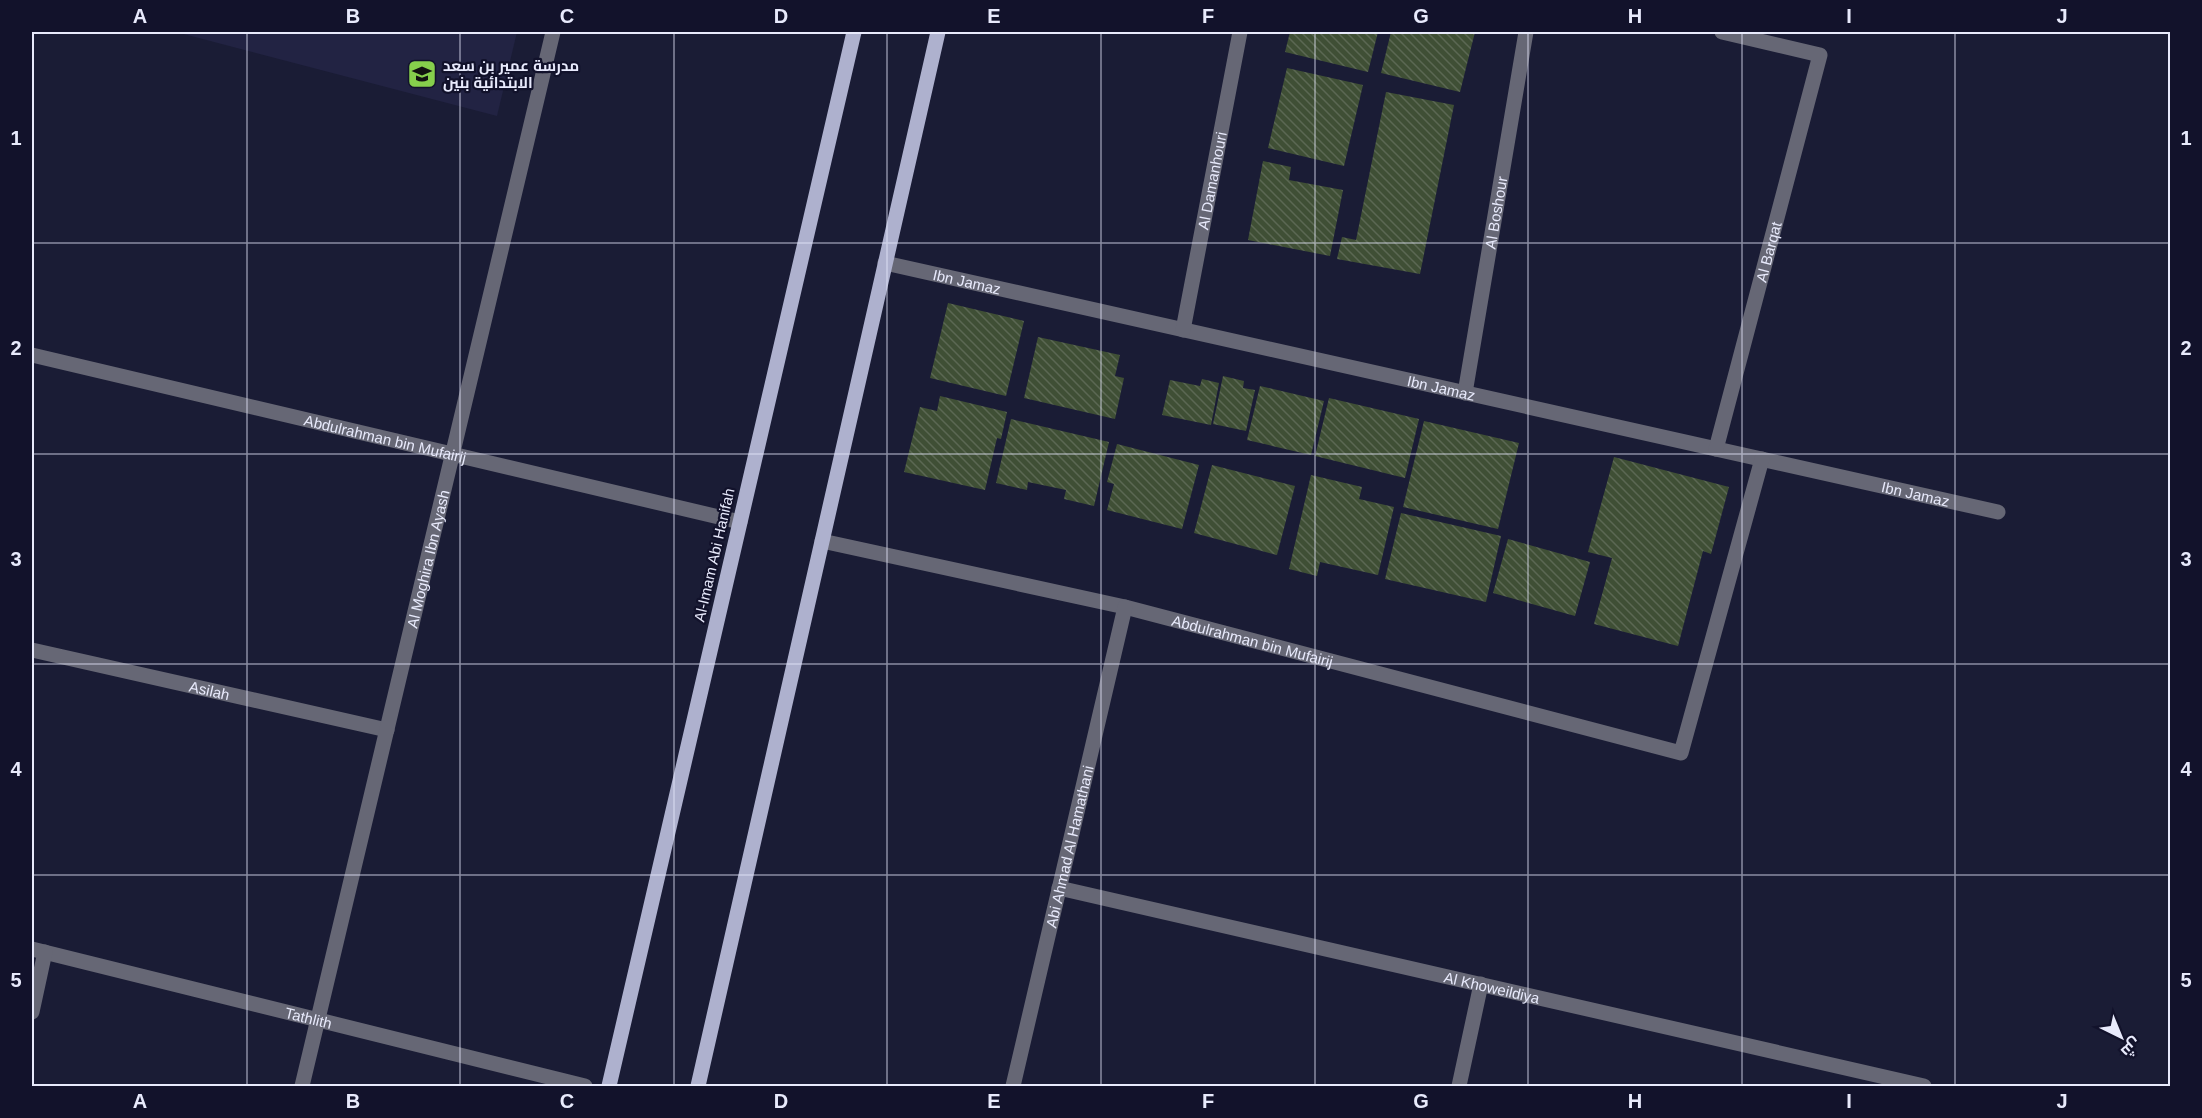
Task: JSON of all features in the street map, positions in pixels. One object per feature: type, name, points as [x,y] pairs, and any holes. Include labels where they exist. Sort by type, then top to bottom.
[{"type":"main road","name":"Al-Imam Abi Hanifah","points":[[609,1086],[854,32]]},
{"type":"main road","points":[[698,1086],[938,32]]},
{"type":"street","name":"Al Moghira Ibn Ayash","points":[[302,1086],[553,32]]},
{"type":"street","name":"Al Damanhouri","points":[[1183,330],[1240,32]]},
{"type":"street","name":"Al Boshour","points":[[1465,393],[1526,32]]},
{"type":"street","name":"Al Barqat","points":[[1716,449],[1820,55],[1722,32]]},
{"type":"street","name":"Ibn Jamaz","points":[[885,263],[1998,512]]},
{"type":"street","name":"Abdulrahman bin Mufairij","points":[[32,355],[740,522]]},
{"type":"street","name":"Abdulrahman bin Mufairij","points":[[822,541],[1125,607],[1681,753],[1762,459]]},
{"type":"street","name":"Abi Ahmad Al Hamathani","points":[[1013,1086],[1125,607]]},
{"type":"street","name":"Asilah","points":[[32,650],[387,730]]},
{"type":"street","name":"Al Khoweildiya","points":[[1059,888],[1924,1086]]},
{"type":"street","name":"Tathlith","points":[[38,950],[585,1086]]},
{"type":"street","points":[[32,1012],[38,950]]},
{"type":"street","points":[[1459,1086],[1481,984]]},
{"type":"shaded area","name":"مدرسة عمير بن سعد الابتدائية بنين","points":[[176,32],[517,32],[497,116]]},
{"type":"building","points":[[1290,32],[1378,32],[1368,72],[1285,52]]},
{"type":"building","points":[[1391,32],[1475,32],[1460,92],[1381,73]]},
{"type":"building","points":[[1287,68],[1363,85],[1344,166],[1268,148]]},
{"type":"building","points":[[1386,92],[1454,105],[1420,274],[1337,259],[1342,237],[1356,240]]},
{"type":"building","points":[[1263,161],[1291,167],[1289,180],[1343,190],[1330,256],[1248,240]]},
{"type":"building","points":[[948,303],[1024,321],[1006,396],[930,378]]},
{"type":"building","points":[[1038,337],[1120,355],[1115,376],[1124,378],[1115,419],[1024,398]]},
{"type":"building","points":[[1223,376],[1244,381],[1243,388],[1255,390],[1246,431],[1213,424]]},
{"type":"building","points":[[1202,379],[1219,383],[1211,425],[1162,415],[1170,380],[1200,386]]},
{"type":"building","points":[[1260,386],[1324,401],[1311,455],[1247,440]]},
{"type":"building","points":[[940,396],[1007,412],[1001,439],[997,438],[985,490],[904,472],[920,407],[937,411]]},
{"type":"building","points":[[1329,398],[1419,419],[1405,478],[1315,456]]},
{"type":"building","points":[[1011,419],[1109,442],[1094,506],[1064,499],[1066,490],[1028,482],[1027,490],[996,483]]},
{"type":"building","points":[[1424,421],[1519,443],[1498,529],[1403,507]]},
{"type":"building","points":[[1117,444],[1199,465],[1182,529],[1107,510],[1114,484],[1107,482]]},
{"type":"building","points":[[1614,457],[1729,487],[1711,554],[1703,551],[1678,646],[1594,624],[1612,558],[1588,552]]},
{"type":"building","points":[[1212,465],[1295,486],[1277,555],[1194,533]]},
{"type":"building","points":[[1311,475],[1362,487],[1359,499],[1394,507],[1378,575],[1320,562],[1317,576],[1289,569]]},
{"type":"building","points":[[1401,513],[1501,536],[1486,602],[1385,579]]},
{"type":"building","points":[[1508,539],[1590,562],[1575,616],[1493,593]]},
{"type":"place","name":"مدرسة عمير بن سعد الابتدائية بنين","points":[[422,74]]}]
